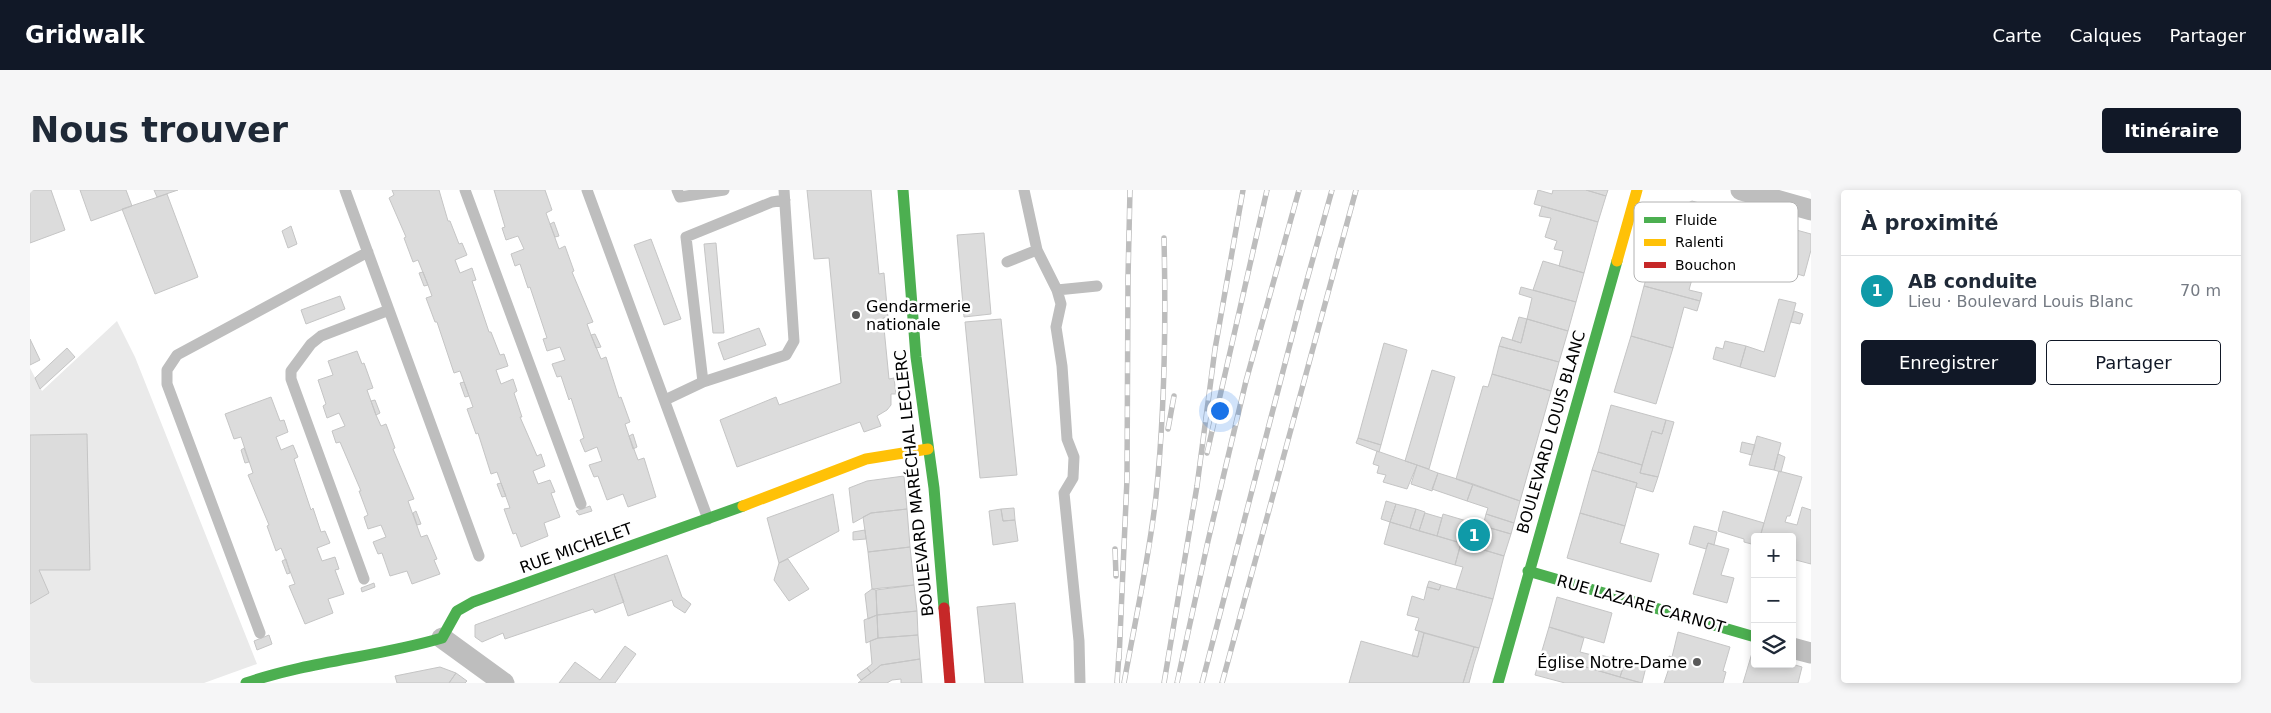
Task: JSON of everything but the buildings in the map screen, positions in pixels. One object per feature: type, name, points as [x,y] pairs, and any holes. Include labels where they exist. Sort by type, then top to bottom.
[{"type":"street","name":"BOULEVARD MARÉCHAL LECLERC","points":[[903,190],[916,356],[934,488],[950,683]]},
{"type":"street","name":"BOULEVARD LOUIS BLANC","points":[[1498,683],[1528,571],[1637,190]]},
{"type":"street","points":[[1741,190],[1783,202]]},
{"type":"street","points":[[1798,206],[1811,210]]},
{"type":"street","name":"RUE MICHELET","points":[[442,638],[457,611],[473,602],[708,519],[866,459],[928,449]]},
{"type":"street","name":"RUE LAZARE CARNOT","points":[[1528,571],[1751,636]]},
{"type":"street","points":[[246,683],[292,669],[420,646],[442,638],[504,683]]},
{"type":"street","points":[[1796,649],[1811,654]]},
{"type":"lane","points":[[345,190],[479,556]]},
{"type":"lane","points":[[465,190],[581,504]]},
{"type":"lane","points":[[587,190],[708,519]]},
{"type":"lane","points":[[677,190],[680,197],[724,190]]},
{"type":"lane","points":[[1024,190],[1038,250],[1057,290],[1061,304],[1056,327],[1062,366],[1067,439],[1074,457],[1073,478],[1064,493],[1080,641],[1080,683]]},
{"type":"lane","points":[[665,400],[703,382],[786,355],[794,341],[785,195],[686,237],[703,382]]},
{"type":"lane","points":[[1007,262],[1038,250]]},
{"type":"lane","points":[[260,633],[167,384],[167,370],[177,355],[368,252]]},
{"type":"lane","points":[[1057,290],[1097,286]]},
{"type":"lane","points":[[364,579],[290,371],[311,344],[321,336],[389,310]]},
{"type":"shaded area","points":[[117,321],[135,357],[257,664],[204,683],[30,683],[30,368],[42,391]]},
{"type":"railway","points":[[1119,659],[1127,479],[1130,190]]},
{"type":"railway","points":[[1164,683],[1197,486],[1215,349],[1243,190]]},
{"type":"railway","points":[[1207,453],[1267,190]]},
{"type":"railway","points":[[1177,683],[1246,381],[1299,190]]},
{"type":"railway","points":[[1202,683],[1332,190]]},
{"type":"railway","points":[[1222,683],[1356,190]]},
{"type":"railway","points":[[1124,683],[1150,543],[1159,464],[1164,367],[1164,238]]},
{"type":"railway","points":[[1168,429],[1174,396]]},
{"type":"railway","points":[[1115,549],[1116,576]]},
{"type":"railway","points":[[1117,683],[1119,653]]},
{"type":"traffic: fast","points":[[903,190],[916,357],[934,488],[944,608]]},
{"type":"traffic: fast","points":[[1498,683],[1617,261]]},
{"type":"traffic: fast","points":[[246,683],[295,669],[393,650],[442,638],[457,611],[473,602],[743,506]]},
{"type":"traffic: fast","points":[[1528,571],[1751,636]]},
{"type":"traffic: slow","points":[[1617,261],[1637,190]]},
{"type":"traffic: slow","points":[[743,506],[866,459],[928,449]]},
{"type":"traffic: jam","points":[[944,608],[950,683]]},
{"type":"place","name":"Gendarmerie nationale","points":[[856,315]]},
{"type":"place","name":"AB conduite","points":[[1474,535]]},
{"type":"place","name":"Église Notre-Dame","points":[[1697,662]]}]
